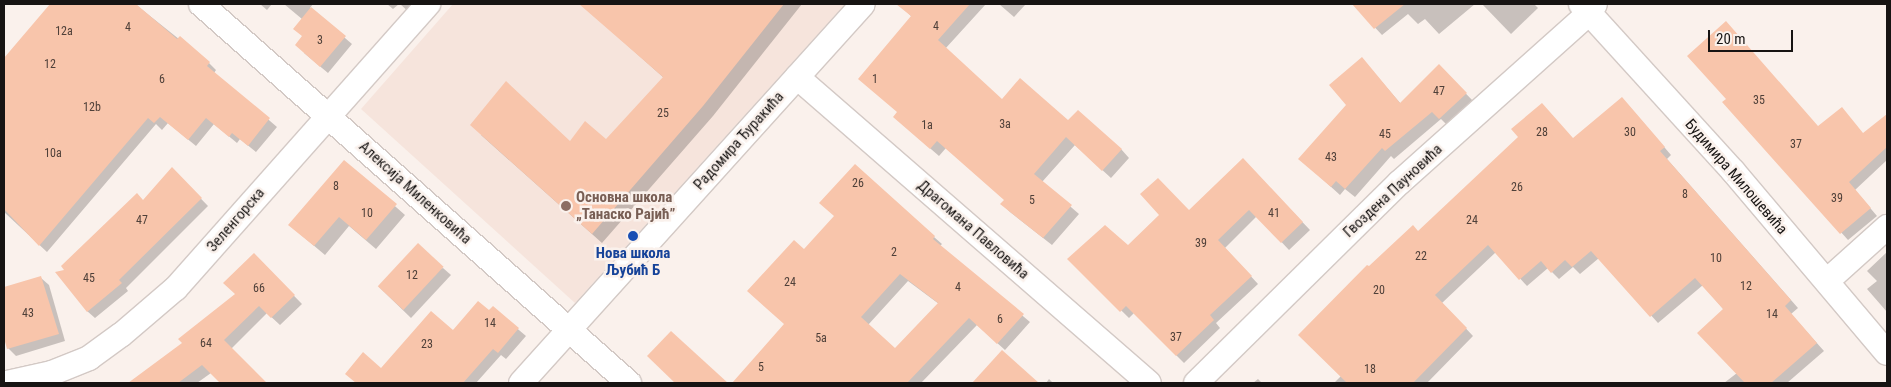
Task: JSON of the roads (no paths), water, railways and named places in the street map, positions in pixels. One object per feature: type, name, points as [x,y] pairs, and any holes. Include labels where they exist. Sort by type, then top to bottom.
[{"type":"street","name":"Алексија Миленковића","points":[[201,4],[629,383]]},
{"type":"street","name":"Зеленгорска","points":[[7,383],[52,372],[88,358],[121,336],[176,288],[428,4]]},
{"type":"street","name":"Радомира Ђуракића","points":[[521,383],[863,4]]},
{"type":"street","name":"Будимира Милошевића","points":[[1589,6],[1887,353]]},
{"type":"street","name":"Гвоздена Пауновића","points":[[1196,383],[1400,183],[1589,6]]},
{"type":"street","name":"Драгомана Павловића","points":[[797,77],[1149,383]]},
{"type":"street","points":[[1827,281],[1887,227]]},
{"type":"place","name":"Основна школа „Танаско Рајић”","points":[[566,206]]},
{"type":"place","name":"Нова школа Љубић Б","points":[[633,236]]}]
